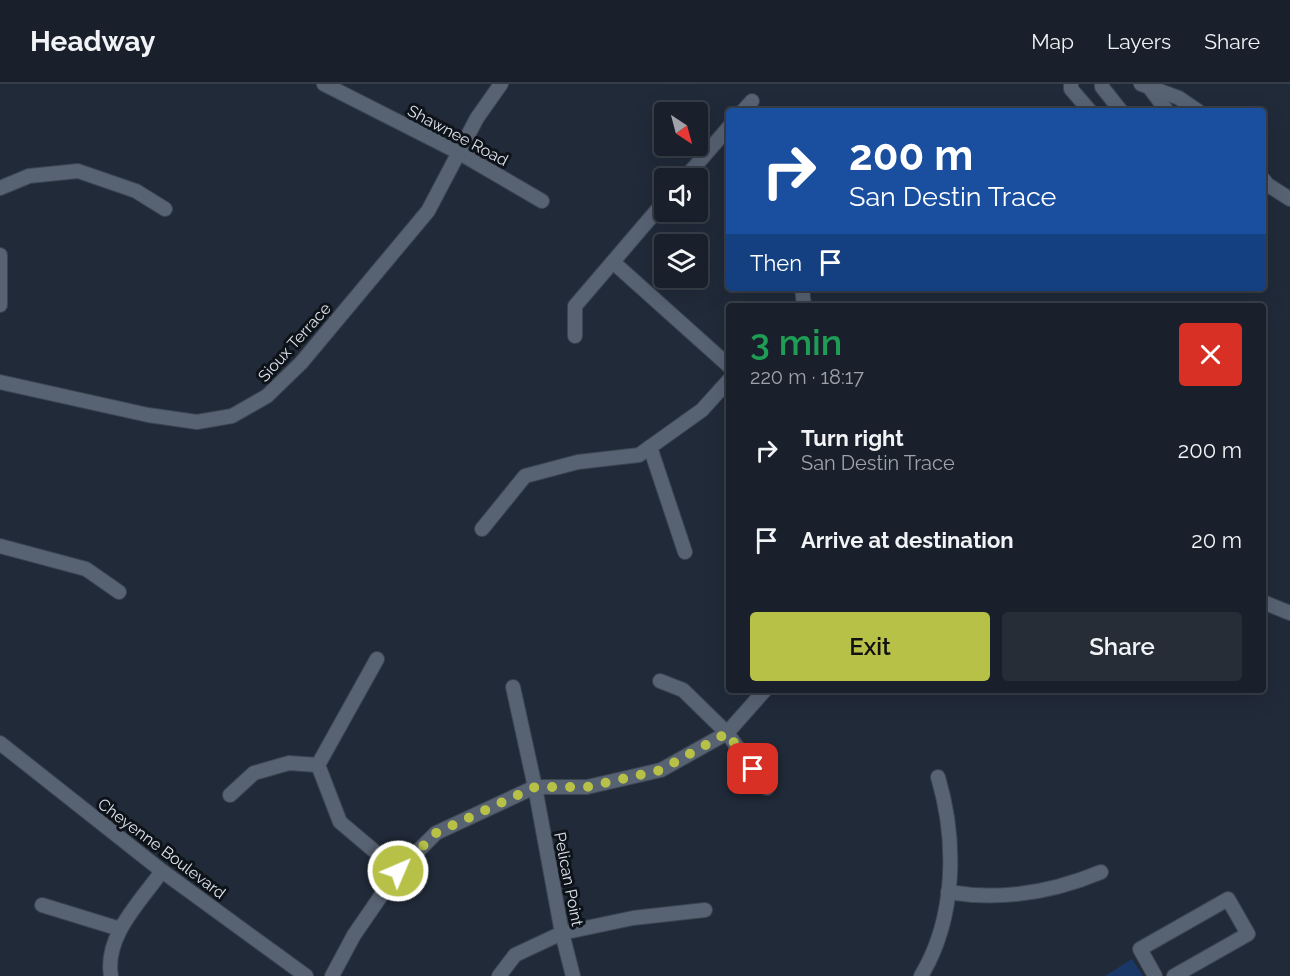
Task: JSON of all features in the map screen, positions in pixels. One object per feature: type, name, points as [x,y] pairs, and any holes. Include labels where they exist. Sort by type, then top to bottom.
[{"type":"street","name":"Shawnee Road","points":[[324,84],[458,152],[542,201]]},
{"type":"street","name":"Sioux Terrace","points":[[0,382],[148,416],[197,422],[232,416],[267,396],[301,363],[428,211],[477,118],[501,84]]},
{"type":"street","points":[[1071,84],[1071,90],[1087,108]]},
{"type":"street","points":[[1102,84],[1119,108]]},
{"type":"street","points":[[1145,86],[1164,108]]},
{"type":"street","points":[[1145,86],[1179,98],[1194,108]]},
{"type":"street","points":[[694,168],[726,130]]},
{"type":"street","points":[[0,188],[29,176],[78,171],[136,191],[165,209]]},
{"type":"street","points":[[1266,184],[1290,199]]},
{"type":"street","points":[[574,336],[575,306],[654,214]]},
{"type":"street","points":[[0,255],[0,304]]},
{"type":"street","points":[[613,261],[726,363]]},
{"type":"street","points":[[482,529],[525,476],[578,462],[639,455],[702,410],[726,383]]},
{"type":"street","points":[[650,447],[685,552]]},
{"type":"street","points":[[0,546],[86,568],[119,592]]},
{"type":"street","points":[[1266,603],[1290,613]]},
{"type":"street","points":[[318,765],[378,659]]},
{"type":"street","points":[[660,681],[683,690],[727,733],[767,788]]},
{"type":"street","name":"Pelican Point","points":[[513,687],[535,787],[562,933],[573,976]]},
{"type":"street","points":[[332,976],[354,935],[398,871],[436,833],[535,787],[587,787],[661,770],[727,733],[762,693]]},
{"type":"street","name":"Cheyenne Boulevard","points":[[0,743],[162,871],[306,976]]},
{"type":"street","points":[[230,795],[254,773],[289,763],[318,765]]},
{"type":"street","points":[[318,765],[340,822],[398,871]]},
{"type":"street","points":[[921,976],[938,940],[945,917],[948,892],[948,831],[938,777]]},
{"type":"street","points":[[111,976],[110,956],[120,929],[162,871]]},
{"type":"street","points":[[948,892],[1014,896],[1060,888],[1101,872]]},
{"type":"street","points":[[1155,976],[1140,949],[1228,899],[1248,934],[1174,976]]},
{"type":"street","points":[[42,905],[120,929]]},
{"type":"street","points":[[499,976],[515,955],[562,933],[633,918],[705,910]]},
{"type":"shaded area","points":[[1132,959],[1143,976],[1105,976]]},
{"type":"route","points":[[398,871],[436,833],[535,787],[587,787],[661,770],[727,733],[753,769]]}]
